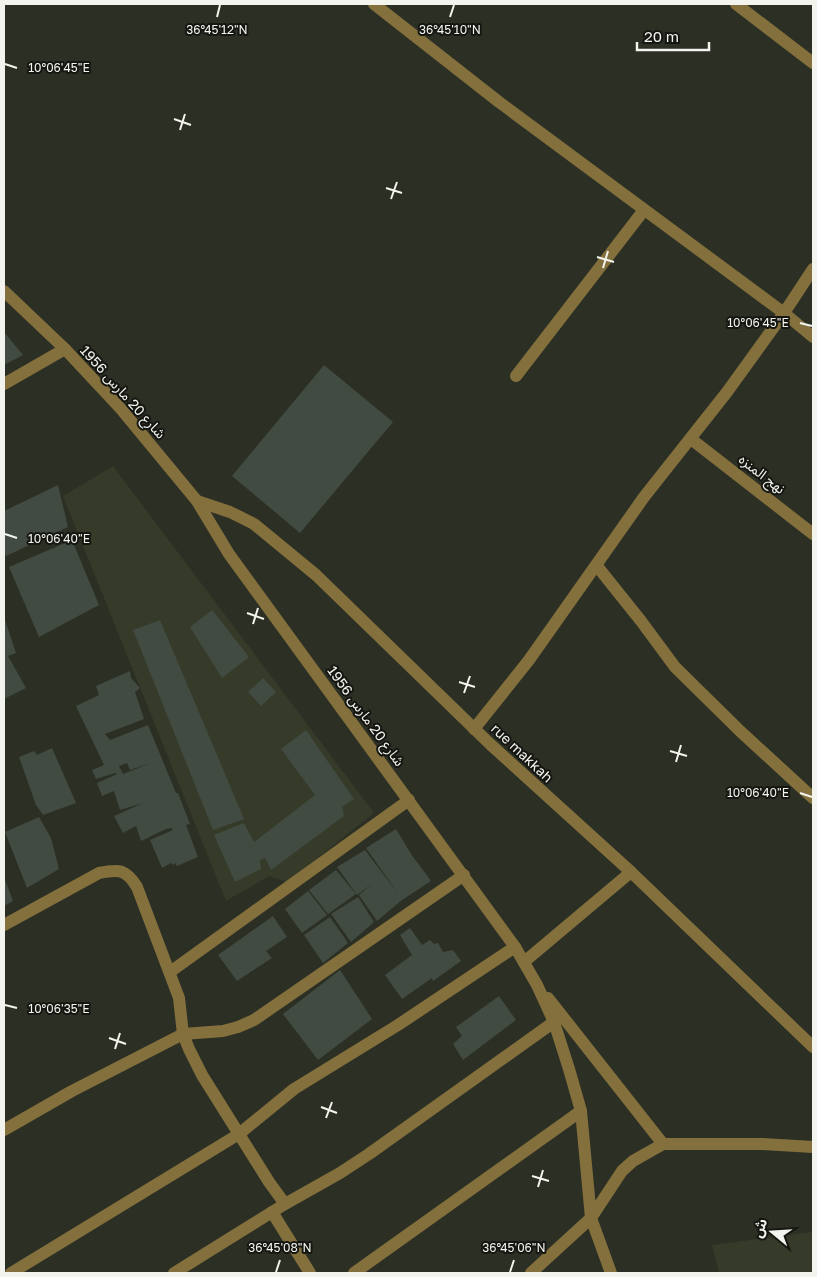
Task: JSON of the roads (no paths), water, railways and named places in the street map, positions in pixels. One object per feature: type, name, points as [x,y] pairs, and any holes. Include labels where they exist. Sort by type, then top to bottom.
[{"type":"street","points":[[374,4],[500,102],[784,313],[813,337]]},
{"type":"street","points":[[736,4],[813,63]]},
{"type":"street","points":[[516,376],[644,210]]},
{"type":"street","points":[[474,729],[529,660],[644,497],[691,439],[784,313],[813,270]]},
{"type":"street","name":"شارع 20 مارس 1956","points":[[4,291],[65,349],[121,409],[197,501],[228,554],[515,947],[537,985],[554,1022],[570,1069],[580,1111],[591,1218],[611,1273]]},
{"type":"street","points":[[4,384],[65,349]]},
{"type":"street","name":"نهج المنزه","points":[[691,439],[813,534]]},
{"type":"street","name":"rue makkah","points":[[197,501],[230,512],[254,524],[316,575],[474,729],[631,872],[813,1047]]},
{"type":"street","points":[[596,566],[641,621],[675,667],[740,731],[813,798]]},
{"type":"street","points":[[170,972],[409,800]]},
{"type":"street","points":[[4,925],[99,873],[116,870],[130,875],[137,887],[179,998],[183,1034],[189,1050],[202,1075],[268,1182],[285,1204]]},
{"type":"street","points":[[524,962],[631,872]]},
{"type":"street","points":[[4,1130],[72,1090],[183,1034],[222,1031],[254,1020],[464,875]]},
{"type":"street","points":[[11,1273],[240,1134],[294,1089],[398,1025],[515,947]]},
{"type":"street","points":[[537,985],[662,1144]]},
{"type":"street","points":[[174,1273],[369,1154],[554,1022]]},
{"type":"street","points":[[354,1273],[580,1111]]},
{"type":"street","points":[[531,1273],[591,1218],[622,1171],[633,1161],[662,1144],[745,1144],[813,1147]]},
{"type":"street","points":[[272,1212],[310,1273]]}]
